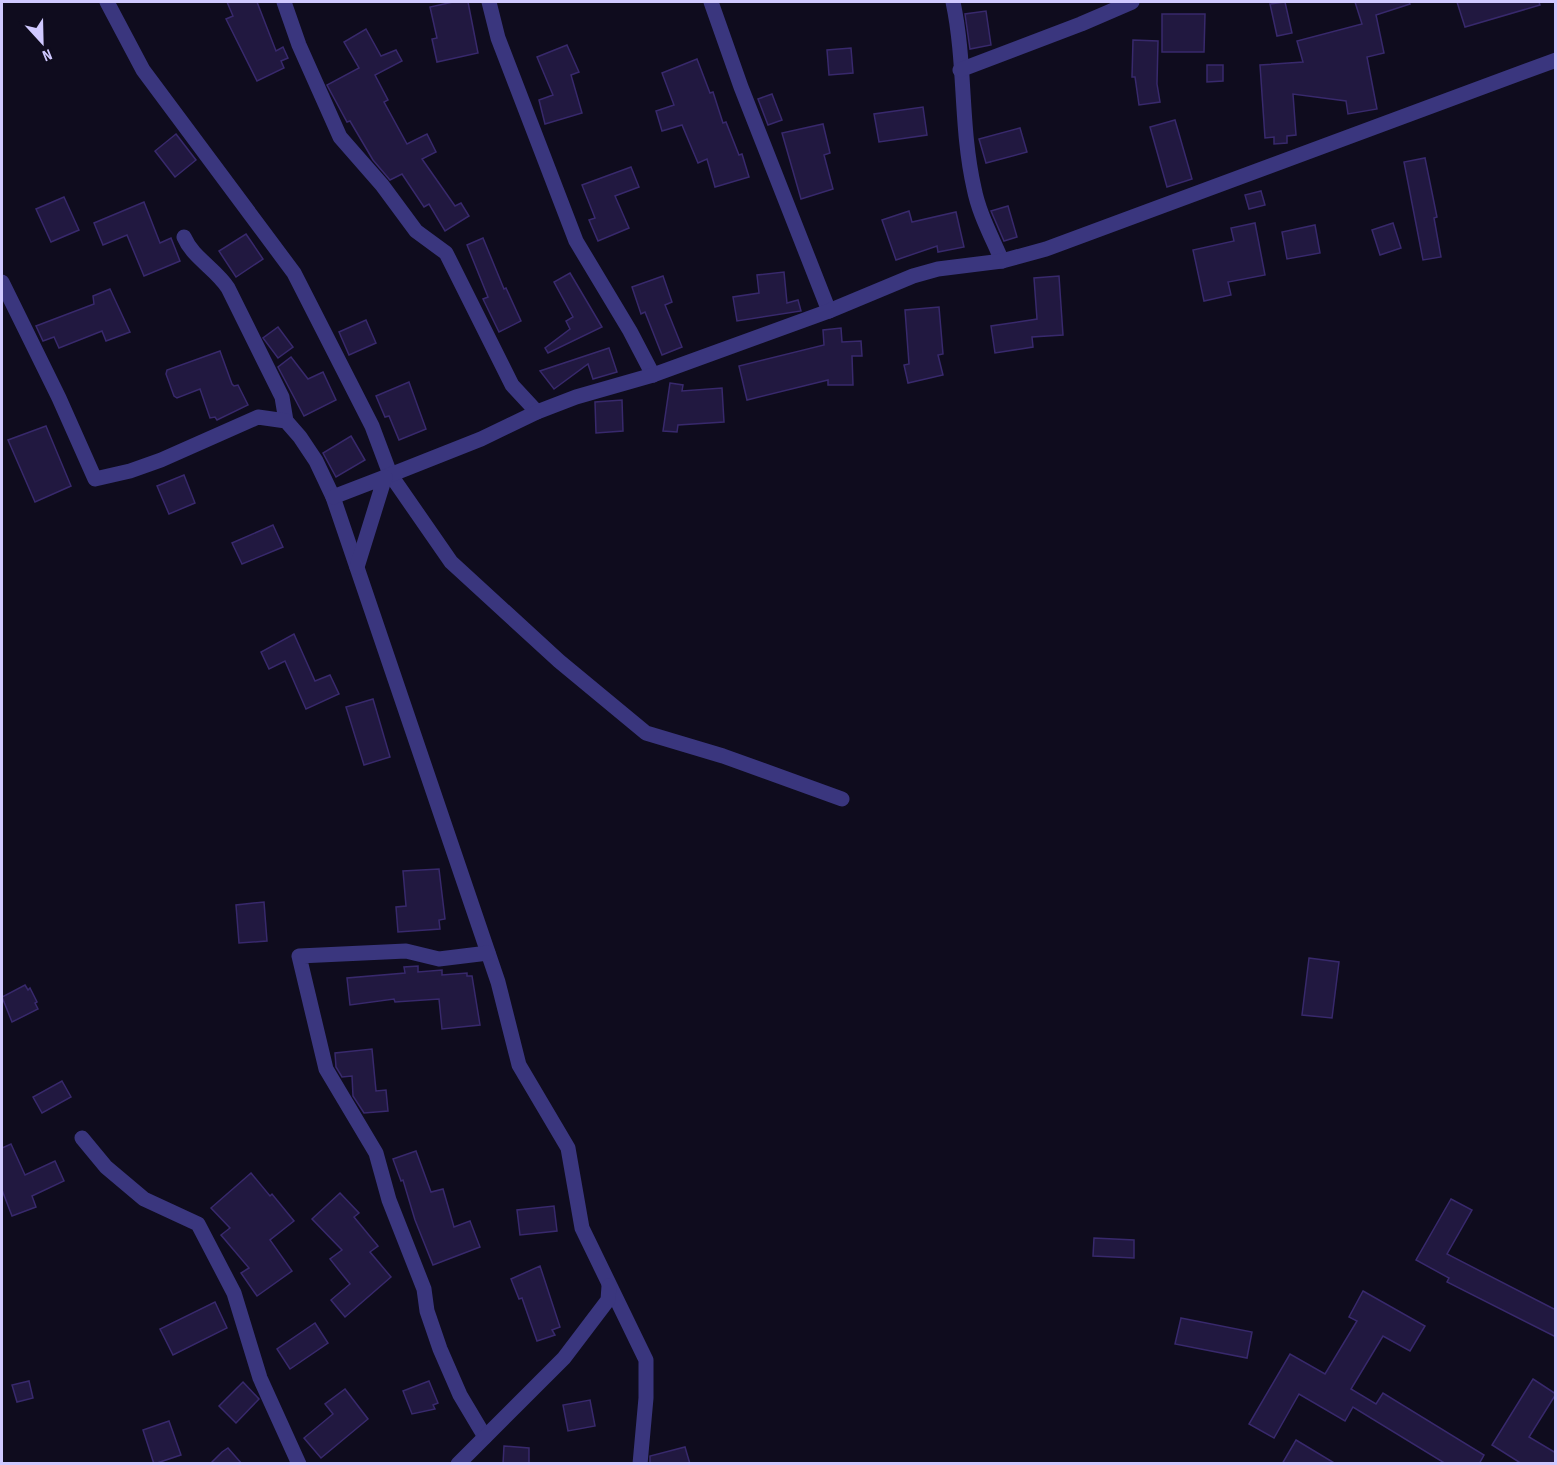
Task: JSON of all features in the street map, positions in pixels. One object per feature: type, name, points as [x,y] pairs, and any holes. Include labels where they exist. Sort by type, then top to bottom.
[{"type":"street","points":[[107,2],[143,70],[294,273],[372,426],[387,476],[451,562],[559,661],[646,733],[734,759],[842,799]]},
{"type":"street","points":[[284,2],[300,45],[340,136],[382,185],[416,231],[446,253],[512,385],[537,412]]},
{"type":"street","points":[[489,2],[498,38],[576,241],[630,331],[653,375]]},
{"type":"street","points":[[711,2],[741,87],[829,311]]},
{"type":"street","points":[[953,2],[959,30],[965,133],[974,189],[981,213],[1002,261]]},
{"type":"street","points":[[960,70],[1132,2]]},
{"type":"street","points":[[333,497],[481,439],[537,412],[576,397],[653,375],[829,311],[913,276],[938,269],[1002,261],[1046,249],[1556,60]]},
{"type":"street","points":[[184,237],[194,254],[219,274],[228,288],[282,397],[286,421],[316,461],[333,497],[340,526],[357,567],[488,953],[519,1065],[568,1148],[582,1228],[609,1286],[636,1335],[646,1360],[646,1398],[640,1464]]},
{"type":"street","points":[[2,282],[59,398],[95,479],[130,471],[170,457],[258,417],[286,421]]},
{"type":"street","points":[[357,567],[387,476]]},
{"type":"street","points":[[485,1437],[460,1395],[440,1349],[427,1311],[424,1289],[389,1200],[376,1153],[326,1069],[299,956],[406,951],[438,959],[488,953]]},
{"type":"street","points":[[82,1138],[106,1167],[144,1199],[198,1224],[234,1293],[260,1378],[299,1464]]},
{"type":"street","points":[[458,1464],[564,1358],[608,1300],[609,1286]]},
{"type":"building","points":[[227,2],[257,2],[276,51],[283,47],[288,58],[281,61],[284,68],[257,81],[226,19],[233,16]]},
{"type":"building","points":[[453,2],[468,2],[478,53],[437,62],[432,39],[437,38],[430,7]]},
{"type":"building","points":[[1285,2],[1292,33],[1277,36],[1270,4]]},
{"type":"building","points":[[1355,2],[1409,2],[1410,4],[1376,15],[1384,53],[1367,57],[1377,109],[1348,114],[1346,101],[1293,94],[1296,135],[1287,136],[1287,143],[1274,144],[1274,137],[1265,138],[1260,65],[1303,62],[1297,41],[1362,24]]},
{"type":"building","points":[[1457,2],[1539,2],[1540,5],[1465,27]]},
{"type":"building","points":[[986,11],[991,45],[970,49],[965,14]]},
{"type":"building","points":[[1162,14],[1205,14],[1204,52],[1162,52]]},
{"type":"building","points":[[366,29],[381,56],[396,50],[402,61],[375,75],[388,100],[384,102],[407,144],[427,134],[436,152],[422,159],[455,206],[461,203],[469,216],[445,231],[429,204],[424,207],[402,174],[390,180],[373,160],[350,121],[347,122],[327,85],[359,68],[344,42]]},
{"type":"building","points":[[1133,40],[1158,41],[1157,84],[1160,102],[1139,105],[1135,77],[1132,77]]},
{"type":"building","points":[[567,45],[579,72],[571,75],[582,113],[545,124],[539,100],[553,95],[537,57]]},
{"type":"building","points":[[851,48],[853,73],[829,75],[827,50]]},
{"type":"building","points":[[697,59],[710,93],[713,92],[723,123],[726,122],[739,155],[742,154],[749,177],[715,187],[707,159],[698,163],[682,125],[662,131],[656,111],[674,105],[662,73]]},
{"type":"building","points":[[1207,65],[1223,65],[1223,81],[1207,82]]},
{"type":"building","points":[[772,94],[782,120],[768,125],[758,99]]},
{"type":"building","points":[[923,107],[927,135],[879,142],[874,114]]},
{"type":"building","points":[[1175,120],[1192,179],[1167,187],[1150,127]]},
{"type":"building","points":[[823,124],[830,153],[824,155],[833,189],[801,199],[782,133]]},
{"type":"building","points":[[1020,128],[1027,152],[986,163],[979,139]]},
{"type":"building","points":[[176,134],[196,160],[175,177],[155,151]]},
{"type":"building","points":[[1425,158],[1437,217],[1434,218],[1441,257],[1423,260],[1404,162]]},
{"type":"building","points":[[631,167],[639,187],[615,196],[629,228],[598,241],[589,220],[595,218],[582,185]]},
{"type":"building","points":[[1261,191],[1265,205],[1249,209],[1245,195]]},
{"type":"building","points":[[64,197],[79,230],[51,242],[36,209]]},
{"type":"building","points":[[144,202],[160,243],[171,238],[180,261],[144,276],[127,235],[103,245],[94,223]]},
{"type":"building","points":[[1008,206],[1017,237],[1004,241],[991,211]]},
{"type":"building","points":[[909,211],[912,222],[956,212],[964,247],[938,252],[937,246],[896,260],[882,220]]},
{"type":"building","points":[[1255,223],[1265,275],[1228,282],[1231,295],[1204,301],[1193,250],[1234,241],[1231,228]]},
{"type":"building","points":[[1393,223],[1401,248],[1380,255],[1372,230]]},
{"type":"building","points":[[1315,225],[1320,253],[1287,259],[1282,232]]},
{"type":"building","points":[[246,234],[263,259],[236,277],[219,251]]},
{"type":"building","points":[[483,238],[504,289],[506,288],[521,321],[499,332],[483,299],[488,297],[467,245]]},
{"type":"building","points":[[784,272],[787,303],[798,300],[801,311],[737,321],[733,297],[759,293],[757,275]]},
{"type":"building","points":[[570,273],[602,327],[548,353],[545,348],[570,329],[566,321],[573,317],[554,282]]},
{"type":"building","points":[[663,276],[672,302],[665,305],[682,347],[662,355],[645,312],[641,314],[632,287]]},
{"type":"building","points":[[1059,276],[1063,335],[1032,337],[1033,347],[995,353],[991,326],[1037,319],[1034,278]]},
{"type":"building","points":[[110,289],[130,332],[106,341],[102,331],[59,348],[54,337],[43,341],[36,326],[94,304],[93,296]]},
{"type":"building","points":[[939,307],[943,354],[938,355],[943,375],[908,383],[904,365],[909,364],[905,310]]},
{"type":"building","points":[[366,320],[376,343],[349,355],[339,332]]},
{"type":"building","points":[[278,327],[293,347],[278,358],[263,338]]},
{"type":"building","points":[[841,328],[842,342],[861,341],[862,356],[852,356],[853,385],[828,385],[828,380],[747,400],[739,366],[824,345],[823,330]]},
{"type":"building","points":[[609,348],[617,372],[593,379],[588,364],[554,389],[540,371]]},
{"type":"building","points":[[220,351],[232,384],[238,385],[248,405],[217,420],[215,417],[210,418],[200,389],[177,398],[174,396],[166,374],[167,370]]},
{"type":"building","points":[[291,357],[308,379],[323,372],[336,400],[304,416],[278,367]]},
{"type":"building","points":[[409,382],[426,429],[399,440],[389,416],[385,417],[376,396]]},
{"type":"building","points":[[670,383],[683,385],[682,391],[722,388],[724,422],[678,425],[677,432],[663,431]]},
{"type":"building","points":[[622,400],[623,431],[596,433],[595,402]]},
{"type":"building","points":[[46,426],[71,486],[35,502],[8,440]]},
{"type":"building","points":[[351,436],[365,460],[336,477],[323,453]]},
{"type":"building","points":[[184,475],[195,503],[169,514],[157,486]]},
{"type":"building","points":[[273,525],[283,547],[242,564],[232,543]]},
{"type":"building","points":[[294,634],[315,681],[330,675],[339,694],[306,709],[285,661],[269,669],[261,652]]},
{"type":"building","points":[[373,699],[390,757],[364,765],[346,707]]},
{"type":"building","points":[[439,869],[445,919],[439,920],[440,929],[398,932],[396,907],[406,906],[403,871]]},
{"type":"building","points":[[264,902],[267,941],[239,943],[236,905]]},
{"type":"building","points":[[1309,958],[1339,962],[1332,1018],[1302,1015]]},
{"type":"building","points":[[418,966],[418,972],[442,970],[442,975],[467,973],[467,976],[472,976],[480,1025],[442,1029],[439,999],[395,1002],[394,999],[350,1005],[347,978],[405,973],[404,967]]},
{"type":"building","points":[[25,985],[28,990],[30,988],[38,1009],[12,1022],[2,997]]},
{"type":"building","points":[[372,1049],[376,1091],[386,1090],[388,1111],[364,1113],[353,1096],[352,1076],[342,1077],[336,1067],[335,1053]]},
{"type":"building","points":[[62,1081],[71,1097],[42,1113],[33,1097]]},
{"type":"building","points":[[11,1144],[25,1175],[55,1161],[64,1181],[32,1196],[36,1207],[12,1216],[2,1190],[2,1148]]},
{"type":"building","points":[[416,1151],[431,1192],[443,1189],[454,1227],[470,1221],[480,1247],[433,1265],[415,1220],[403,1180],[401,1181],[393,1159]]},
{"type":"building","points":[[251,1173],[294,1221],[270,1240],[292,1271],[257,1296],[241,1273],[249,1268],[221,1235],[230,1228],[211,1208]]},
{"type":"building","points":[[340,1193],[359,1213],[354,1217],[378,1246],[370,1252],[391,1277],[345,1317],[331,1300],[350,1284],[330,1259],[342,1250],[312,1219]]},
{"type":"building","points":[[1451,1199],[1472,1210],[1447,1254],[1556,1310],[1556,1337],[1447,1282],[1449,1278],[1416,1260]]},
{"type":"building","points":[[554,1206],[557,1231],[520,1235],[517,1210]]},
{"type":"building","points":[[1094,1238],[1134,1240],[1134,1258],[1093,1256]]},
{"type":"building","points":[[540,1266],[560,1327],[552,1330],[555,1335],[537,1341],[522,1298],[519,1299],[511,1279]]},
{"type":"building","points":[[1363,1291],[1425,1326],[1410,1351],[1383,1336],[1351,1389],[1376,1404],[1383,1393],[1484,1455],[1479,1464],[1446,1464],[1353,1407],[1345,1421],[1299,1394],[1274,1438],[1249,1424],[1290,1354],[1325,1374],[1357,1321],[1349,1317]]},
{"type":"building","points":[[215,1302],[227,1328],[173,1355],[160,1329]]},
{"type":"building","points":[[1181,1318],[1252,1332],[1247,1358],[1175,1344]]},
{"type":"building","points":[[315,1323],[328,1343],[290,1369],[277,1349]]},
{"type":"building","points":[[1533,1379],[1556,1394],[1529,1437],[1556,1453],[1556,1464],[1522,1464],[1492,1445]]},
{"type":"building","points":[[29,1381],[33,1398],[17,1402],[12,1385]]},
{"type":"building","points":[[429,1381],[438,1403],[433,1405],[435,1409],[412,1414],[403,1391]]},
{"type":"building","points":[[243,1382],[259,1399],[236,1423],[219,1406]]},
{"type":"building","points":[[345,1389],[368,1419],[321,1458],[304,1438],[333,1414],[325,1404]]},
{"type":"building","points":[[590,1400],[595,1426],[568,1431],[563,1405]]},
{"type":"building","points":[[169,1421],[181,1455],[154,1464],[143,1430]]},
{"type":"building","points":[[1296,1440],[1336,1464],[1282,1464]]},
{"type":"building","points":[[504,1446],[529,1448],[529,1464],[503,1464]]},
{"type":"building","points":[[685,1447],[690,1464],[650,1464],[650,1456]]},
{"type":"building","points":[[228,1448],[242,1464],[210,1464],[222,1452]]}]
